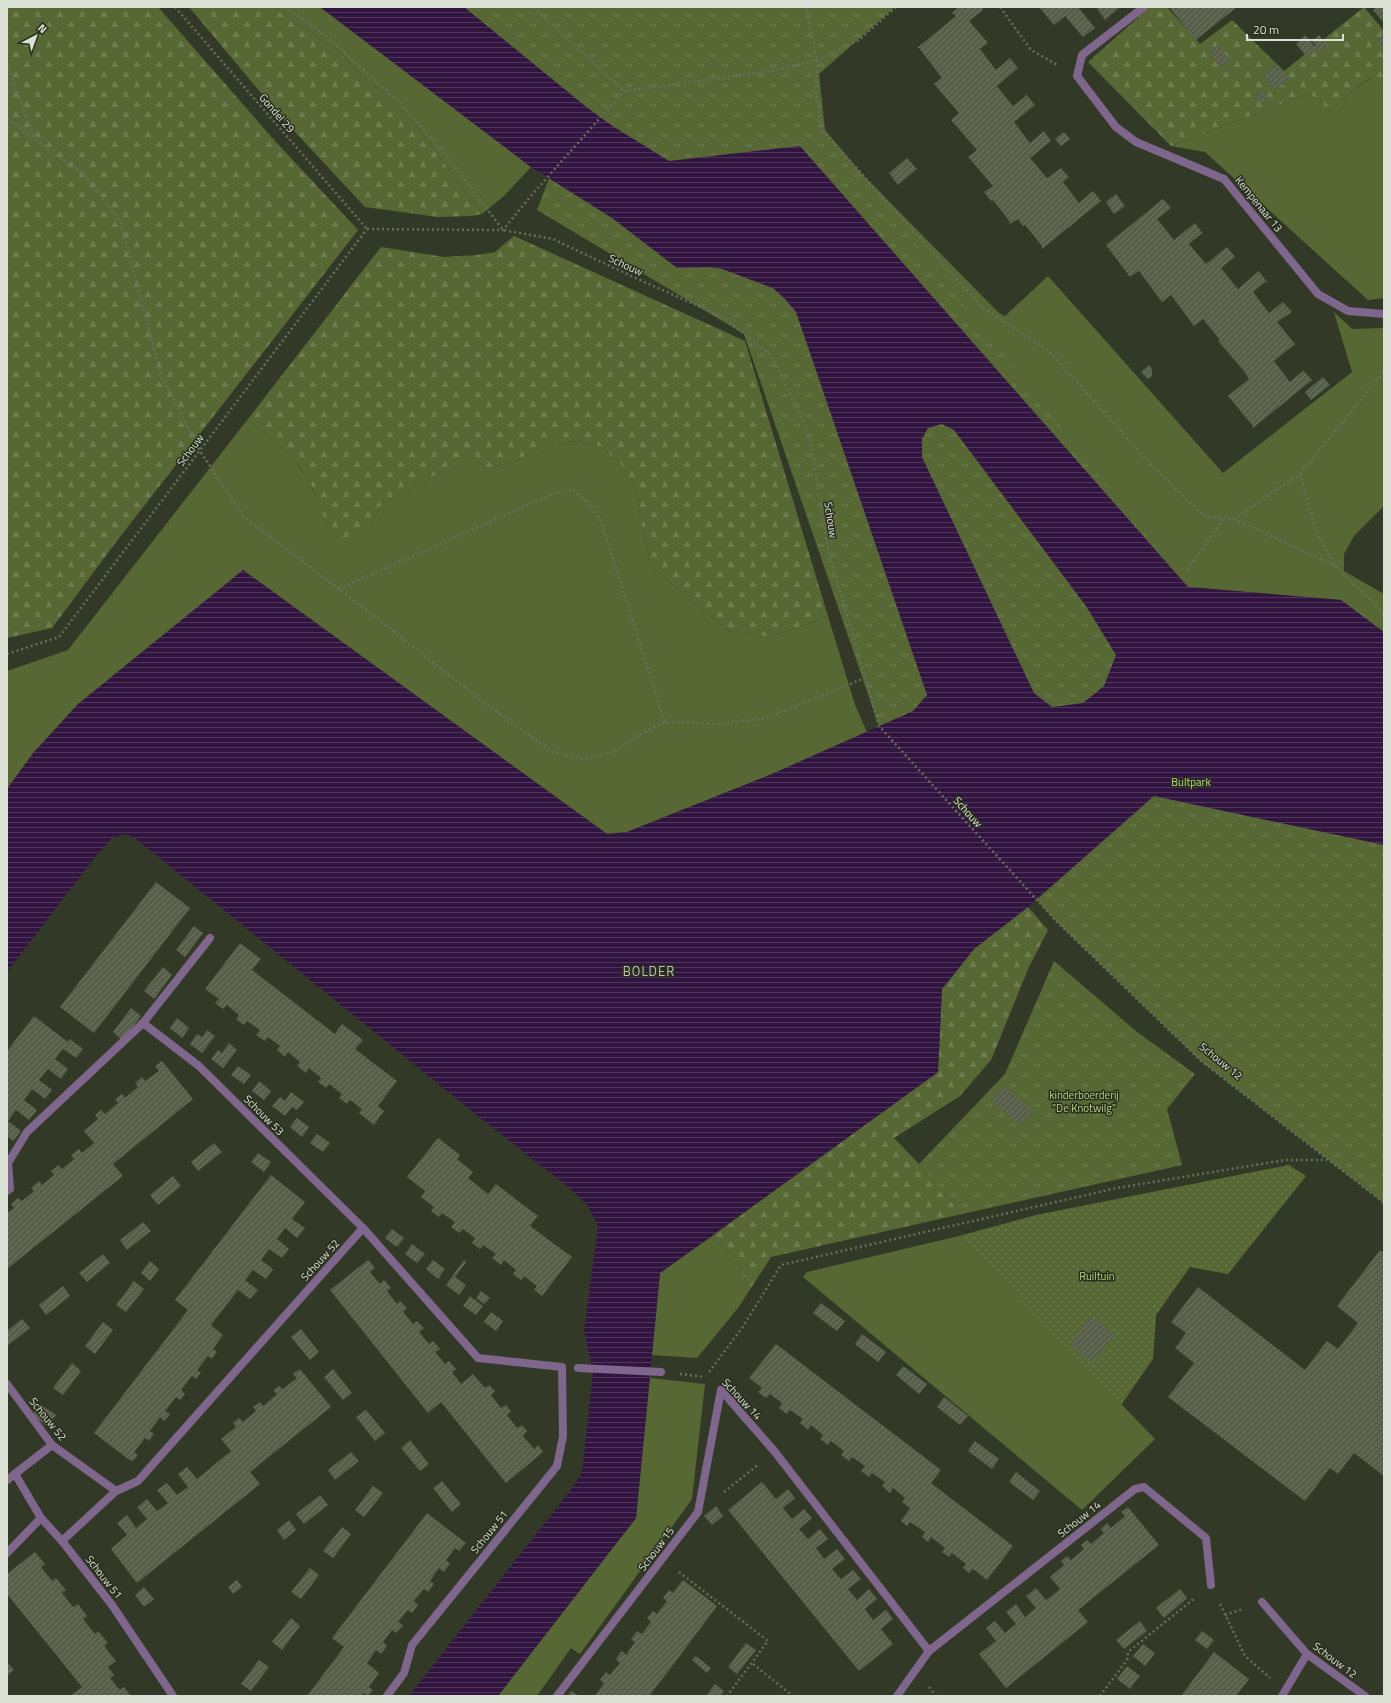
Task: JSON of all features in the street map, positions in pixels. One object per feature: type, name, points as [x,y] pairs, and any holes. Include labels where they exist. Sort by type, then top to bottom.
[{"type":"street","points":[[1077,76],[1082,55],[1144,7]]},
{"type":"street","name":"Kempenaar 13","points":[[1077,76],[1116,127],[1136,142],[1224,179],[1318,294],[1348,311],[1384,314]]},
{"type":"street","points":[[7,1191],[10,1189],[8,1163],[27,1132],[143,1023],[210,938]]},
{"type":"street","name":"Schouw 53","points":[[143,1023],[199,1066],[363,1228]]},
{"type":"street","name":"Schouw 51","points":[[363,1228],[478,1358],[562,1367],[563,1436],[557,1466],[412,1645],[404,1673],[387,1696]]},
{"type":"street","name":"Schouw 52","points":[[62,1540],[116,1491],[138,1481],[363,1228]]},
{"type":"street","points":[[578,1368],[661,1372]]},
{"type":"street","name":"Schouw 52","points":[[7,1384],[52,1445],[116,1491]]},
{"type":"street","name":"Schouw 14","points":[[721,1390],[775,1452],[929,1651]]},
{"type":"street","name":"Schouw 15","points":[[557,1696],[698,1512],[721,1390]]},
{"type":"street","points":[[7,1480],[52,1445]]},
{"type":"street","name":"Schouw 51","points":[[15,1474],[41,1518],[62,1540],[112,1605],[173,1696]]},
{"type":"street","name":"Schouw 14","points":[[897,1696],[929,1651],[1135,1489],[1144,1487],[1206,1538],[1211,1586]]},
{"type":"street","points":[[7,1553],[41,1518]]},
{"type":"street","name":"Schouw 12","points":[[1262,1602],[1308,1654],[1365,1696]]},
{"type":"street","points":[[1286,1694],[1308,1654]]},
{"type":"path","name":"Gondel 29","points":[[175,7],[367,229]]},
{"type":"path","points":[[284,7],[320,31],[399,102],[446,155],[503,230],[529,198],[624,91],[767,72],[817,60],[859,40],[896,7]]},
{"type":"path","points":[[533,7],[624,91]]},
{"type":"path","points":[[806,7],[817,60],[816,91],[821,129],[983,308],[1049,352],[1151,465],[1204,516],[1234,519],[1336,567]]},
{"type":"path","points":[[1000,7],[1030,50],[1077,76]]},
{"type":"path","points":[[7,64],[34,139]]},
{"type":"path","points":[[7,119],[83,174],[120,221],[162,378],[200,451],[243,516],[340,588],[481,700],[552,752],[582,759],[613,752],[640,734],[665,722],[719,724],[766,718],[865,678]]},
{"type":"path","name":"Schouw","points":[[7,654],[59,637],[367,229],[503,230],[554,239],[631,276],[723,317],[772,354],[809,434],[828,549],[879,726],[1056,921]]},
{"type":"path","points":[[1234,519],[1300,474],[1384,371]]},
{"type":"path","points":[[1300,474],[1316,531],[1336,567],[1384,613]]},
{"type":"path","points":[[340,588],[557,492],[573,490],[587,502],[600,519],[665,722]]},
{"type":"path","points":[[1187,570],[1224,518]]},
{"type":"path","name":"Schouw 12","points":[[1056,921],[1200,1060],[1384,1203]]},
{"type":"path","points":[[661,1372],[705,1377],[742,1328],[781,1265],[1117,1188],[1285,1160],[1328,1160]]},
{"type":"path","name":"Schouw 14","points":[[705,1377],[721,1390]]},
{"type":"path","points":[[698,1512],[775,1452]]},
{"type":"path","points":[[662,1559],[768,1641],[727,1696]]},
{"type":"path","points":[[1100,1696],[1127,1660],[1128,1652],[1211,1586],[1245,1656],[1286,1694]]},
{"type":"path","points":[[752,1664],[793,1696]]},
{"type":"green space","points":[[7,7],[158,7],[275,141],[358,230],[113,546],[52,628],[7,638]]},
{"type":"green space","points":[[189,7],[273,7],[340,52],[359,73],[384,94],[414,123],[482,214],[472,216],[438,217],[365,207],[282,118]]},
{"type":"green space","points":[[273,7],[320,7],[531,167],[504,196],[482,214],[414,123],[384,94],[359,73],[340,52]]},
{"type":"green space","name":"Bultpark","points":[[464,7],[895,7],[819,74],[825,130],[1188,587],[1384,613],[1384,1203],[1201,1061],[1056,921],[879,726],[744,334],[537,210],[552,171],[585,106]]},
{"type":"green space","points":[[1150,7],[1167,7],[1200,44],[1232,20],[1284,71],[1364,7],[1384,31],[1384,94],[1370,78],[1353,90],[1330,112],[1310,93],[1171,146],[1088,62]]},
{"type":"green space","points":[[1371,78],[1384,94],[1384,298],[1368,300],[1205,152],[1171,146],[1310,93],[1330,112],[1353,90]]},
{"type":"green space","points":[[633,98],[818,104],[825,130],[862,174],[999,313],[1005,316],[1048,276],[1223,473],[1352,372],[1334,312],[1352,329],[1384,328],[1384,506],[1354,536],[1344,554],[1344,571],[1384,594],[1384,632],[1341,600],[1189,587]]},
{"type":"green space","points":[[514,236],[745,341],[824,603],[816,621],[770,637],[727,630],[651,566],[640,517],[638,496],[631,478],[618,461],[601,447],[578,441],[555,443],[535,450],[519,459],[488,469],[472,456],[461,456],[431,478],[382,504],[370,526],[358,535],[344,538],[328,527],[312,487],[300,467],[280,446],[248,419],[381,247],[444,257],[477,255],[495,252]]},
{"type":"green space","points":[[248,419],[282,448],[300,468],[312,489],[328,527],[370,526],[382,504],[431,478],[461,456],[472,456],[488,469],[519,459],[535,450],[555,443],[578,441],[601,447],[618,461],[631,478],[638,496],[640,517],[651,566],[727,630],[770,637],[816,621],[824,603],[855,705],[867,732],[772,774],[627,832],[607,834],[243,570],[34,752],[7,789],[7,671],[68,650]]},
{"type":"green space","points":[[1028,907],[1048,930],[1029,967],[991,1060],[960,1096],[894,1138],[919,1164],[962,1214],[771,1257],[749,1291],[737,1258],[711,1237],[938,1072],[942,989],[974,949]]},
{"type":"green space","name":"kinderboerderij \"De Knotwilg\"","points":[[1054,961],[1137,1032],[1195,1074],[1167,1109],[1182,1165],[962,1214],[919,1164],[1005,1074]]},
{"type":"green space","name":"Ruiltuin","points":[[1289,1165],[1306,1176],[1228,1274],[1190,1267],[1156,1315],[1153,1359],[1121,1405],[959,1236],[1036,1215]]},
{"type":"green space","points":[[959,1236],[1155,1439],[1082,1510],[803,1277],[807,1272]]},
{"type":"green space","points":[[711,1237],[737,1258],[749,1291],[738,1308],[697,1358],[652,1355],[660,1273]]},
{"type":"green space","points":[[650,1378],[705,1384],[692,1499],[580,1654],[571,1648],[537,1696],[498,1696],[636,1518]]},
{"type":"shaded area","points":[[320,7],[464,7],[585,106],[611,125],[669,161],[800,146],[1188,587],[1341,600],[1384,632],[1384,845],[1154,796],[1028,907],[974,949],[942,989],[938,1072],[660,1273],[636,1518],[498,1696],[409,1696],[573,1487],[582,1472],[593,1373],[584,1331],[598,1226],[588,1206],[573,1191],[473,1112],[135,838],[125,834],[112,838],[96,856],[7,972],[7,789],[34,752],[78,704],[243,570],[607,834],[627,832],[772,774],[913,711],[927,695],[796,312],[773,288],[722,269],[709,267],[677,268],[612,218],[531,167]],"holes":[[[942,424],[954,430],[1086,606],[1116,655],[1104,686],[1083,703],[1052,707],[1034,693],[922,457],[922,439],[928,428]]]},
{"type":"building","points":[[959,7],[963,7],[965,9],[967,7],[981,7],[983,10],[969,21],[988,43],[980,49],[996,70],[1010,58],[1018,68],[997,86],[1013,106],[1026,96],[1025,93],[1035,105],[1014,122],[1030,143],[1044,131],[1051,141],[1030,158],[1047,178],[1061,168],[1069,177],[1063,182],[1079,203],[1093,191],[1101,201],[1042,249],[1042,246],[1025,225],[1023,226],[1018,219],[1010,224],[993,200],[991,201],[984,192],[993,186],[968,157],[977,150],[951,120],[959,113],[934,84],[942,78],[919,48],[917,48],[956,16],[952,13]]},
{"type":"building","points":[[1039,7],[1078,7],[1095,28],[1083,37],[1065,16],[1054,25]]},
{"type":"building","points":[[1096,7],[1120,7],[1105,20]]},
{"type":"building","points":[[1237,7],[1197,39],[1197,42],[1170,8]]},
{"type":"building","points":[[1377,7],[1384,7],[1384,23],[1373,10]]},
{"type":"building","points":[[1384,34],[1384,48],[1377,40]]},
{"type":"building","points":[[1305,35],[1317,49],[1307,57],[1296,44]]},
{"type":"building","points":[[1319,35],[1328,46],[1321,52],[1312,41]]},
{"type":"building","points":[[1218,45],[1230,60],[1221,67],[1209,52]]},
{"type":"building","points":[[1276,64],[1289,79],[1275,90],[1263,75]]},
{"type":"building","points":[[1261,90],[1268,97],[1261,103],[1255,96]]},
{"type":"building","points":[[1064,132],[1070,139],[1061,146],[1055,139]]},
{"type":"building","points":[[907,158],[917,169],[898,185],[889,173]]},
{"type":"building","points":[[1116,194],[1125,206],[1114,214],[1106,202]]},
{"type":"building","points":[[1163,199],[1171,208],[1157,219],[1174,240],[1195,223],[1204,235],[1202,233],[1189,244],[1206,264],[1227,247],[1235,257],[1221,268],[1238,289],[1259,271],[1268,283],[1265,282],[1253,292],[1269,313],[1283,302],[1292,312],[1277,322],[1295,344],[1274,361],[1290,382],[1303,371],[1301,368],[1312,380],[1253,428],[1253,426],[1228,396],[1249,379],[1218,341],[1220,340],[1203,319],[1194,326],[1171,295],[1162,302],[1139,271],[1130,277],[1106,245]]},
{"type":"building","points":[[1149,365],[1152,369],[1152,376],[1148,379],[1141,372]]},
{"type":"building","points":[[1323,377],[1330,385],[1311,400],[1305,392]]},
{"type":"building","points":[[156,882],[190,908],[94,1033],[60,1007]]},
{"type":"building","points":[[194,926],[203,933],[185,957],[176,950]]},
{"type":"building","points":[[240,943],[261,959],[252,970],[335,1034],[342,1024],[363,1040],[355,1049],[397,1081],[378,1106],[384,1111],[374,1125],[359,1113],[362,1109],[350,1100],[347,1104],[339,1098],[342,1094],[329,1084],[326,1088],[318,1082],[321,1078],[309,1068],[306,1073],[297,1066],[300,1062],[288,1052],[285,1057],[277,1050],[280,1046],[268,1037],[265,1041],[256,1035],[260,1030],[247,1021],[244,1025],[236,1019],[239,1015],[227,1005],[223,1009],[215,1003],[219,999],[205,989]]},
{"type":"building","points":[[163,967],[172,975],[154,999],[144,991]]},
{"type":"building","points":[[131,1008],[141,1016],[122,1040],[113,1032]]},
{"type":"building","points":[[34,1016],[68,1042],[70,1039],[83,1049],[76,1058],[63,1049],[55,1059],[68,1069],[61,1079],[48,1069],[39,1080],[52,1090],[45,1099],[32,1089],[24,1100],[37,1110],[29,1120],[16,1110],[8,1121],[21,1131],[13,1141],[7,1136],[7,1051]]},
{"type":"building","points":[[177,1018],[189,1028],[182,1038],[170,1028]]},
{"type":"building","points":[[207,1030],[215,1036],[202,1053],[190,1044],[197,1034],[202,1037]]},
{"type":"building","points":[[229,1043],[237,1050],[223,1068],[211,1059],[218,1050],[222,1053]]},
{"type":"building","points":[[162,1061],[193,1099],[113,1164],[123,1176],[7,1269],[7,1213],[14,1208],[11,1204],[18,1198],[22,1201],[34,1191],[31,1188],[39,1181],[42,1185],[54,1175],[51,1171],[59,1165],[62,1169],[74,1159],[71,1155],[79,1149],[82,1153],[94,1143],[84,1131],[98,1119],[95,1115],[101,1110],[105,1114],[118,1103],[115,1099],[122,1094],[125,1098],[138,1087],[135,1083],[142,1077],[145,1081],[159,1071],[155,1066]]},
{"type":"building","points":[[238,1066],[251,1075],[244,1084],[231,1075]]},
{"type":"building","points":[[259,1081],[271,1091],[264,1100],[252,1091]]},
{"type":"building","points":[[1004,1086],[1033,1112],[1020,1125],[991,1100]]},
{"type":"building","points":[[291,1092],[304,1102],[297,1110],[292,1107],[285,1116],[272,1106],[280,1097],[285,1101]]},
{"type":"building","points":[[297,1118],[309,1127],[302,1137],[290,1127]]},
{"type":"building","points":[[317,1134],[330,1143],[323,1152],[310,1143]]},
{"type":"building","points":[[438,1138],[460,1155],[457,1159],[473,1172],[468,1178],[488,1194],[496,1184],[538,1216],[530,1226],[572,1257],[542,1296],[534,1290],[537,1286],[524,1276],[521,1280],[513,1274],[516,1270],[504,1260],[501,1265],[492,1258],[496,1254],[483,1245],[480,1249],[472,1243],[475,1238],[463,1229],[459,1233],[451,1227],[455,1222],[442,1213],[439,1217],[431,1211],[434,1207],[421,1197],[425,1191],[407,1177]]},
{"type":"building","points":[[214,1143],[222,1152],[198,1171],[191,1162]]},
{"type":"building","points":[[258,1153],[271,1162],[264,1172],[251,1162]]},
{"type":"building","points":[[271,1175],[305,1202],[292,1219],[305,1228],[297,1238],[285,1228],[277,1239],[289,1249],[282,1258],[269,1249],[261,1260],[273,1269],[266,1279],[253,1270],[245,1280],[258,1290],[250,1299],[238,1290],[211,1325],[223,1335],[213,1349],[217,1352],[212,1359],[208,1356],[197,1370],[201,1373],[196,1379],[192,1376],[181,1390],[185,1394],[180,1400],[176,1397],[165,1411],[170,1414],[164,1421],[160,1417],[150,1431],[154,1434],[149,1441],[145,1438],[134,1452],[138,1455],[133,1461],[128,1459],[94,1433],[188,1310],[175,1300]]},
{"type":"building","points":[[173,1176],[181,1186],[158,1205],[150,1195]]},
{"type":"building","points":[[143,1222],[151,1231],[127,1250],[120,1240]]},
{"type":"building","points":[[392,1229],[404,1238],[397,1247],[385,1238]]},
{"type":"building","points":[[412,1244],[425,1254],[417,1263],[405,1254]]},
{"type":"building","points":[[1380,1250],[1384,1253],[1384,1476],[1354,1453],[1338,1474],[1330,1468],[1305,1501],[1168,1397],[1194,1363],[1175,1348],[1186,1333],[1171,1322],[1198,1287],[1305,1370],[1327,1341],[1338,1349],[1358,1323],[1337,1306]]},
{"type":"building","points":[[103,1254],[110,1263],[87,1282],[79,1273]]},
{"type":"building","points":[[368,1260],[375,1268],[370,1272],[380,1284],[384,1280],[391,1288],[387,1291],[397,1304],[400,1301],[407,1308],[403,1312],[413,1324],[417,1321],[424,1328],[419,1332],[429,1344],[433,1341],[440,1349],[435,1352],[445,1364],[449,1361],[456,1369],[452,1372],[461,1384],[473,1374],[485,1388],[489,1385],[495,1391],[491,1395],[501,1408],[506,1405],[511,1411],[507,1415],[517,1428],[522,1425],[527,1431],[523,1436],[534,1449],[538,1445],[543,1452],[506,1483],[441,1402],[428,1413],[330,1290]]},
{"type":"building","points":[[433,1260],[445,1269],[438,1279],[426,1269]]},
{"type":"building","points":[[464,1260],[466,1262],[455,1277],[466,1285],[459,1295],[446,1285]]},
{"type":"building","points":[[150,1261],[159,1269],[150,1281],[141,1273]]},
{"type":"building","points":[[134,1281],[144,1289],[126,1312],[116,1305]]},
{"type":"building","points":[[63,1286],[70,1296],[46,1315],[39,1305]]},
{"type":"building","points":[[481,1291],[490,1298],[484,1304],[476,1298]]},
{"type":"building","points":[[470,1296],[483,1306],[476,1315],[463,1306]]},
{"type":"building","points":[[821,1303],[845,1321],[837,1331],[813,1313]]},
{"type":"building","points":[[491,1312],[503,1321],[496,1331],[484,1322]]},
{"type":"building","points":[[1091,1316],[1115,1335],[1092,1363],[1069,1344]]},
{"type":"building","points":[[22,1319],[30,1328],[7,1346],[7,1331]]},
{"type":"building","points":[[103,1322],[113,1330],[95,1354],[85,1346]]},
{"type":"building","points":[[301,1329],[319,1352],[310,1360],[291,1337]]},
{"type":"building","points":[[862,1334],[886,1352],[878,1362],[855,1344]]},
{"type":"building","points":[[776,1344],[941,1470],[931,1483],[1013,1546],[987,1580],[973,1569],[969,1573],[963,1568],[966,1564],[952,1553],[949,1557],[942,1552],[945,1548],[931,1537],[928,1542],[922,1537],[925,1532],[910,1522],[907,1526],[901,1521],[910,1508],[902,1502],[905,1498],[893,1488],[890,1493],[882,1486],[885,1482],[872,1473],[869,1477],[861,1471],[865,1466],[852,1457],[849,1461],[841,1455],[844,1451],[831,1441],[828,1445],[820,1439],[823,1435],[811,1425],[808,1430],[800,1423],[803,1419],[790,1410],[787,1414],[779,1408],[782,1403],[770,1394],[766,1398],[758,1392],[762,1388],[749,1378]]},
{"type":"building","points":[[72,1363],[81,1371],[63,1395],[53,1388]]},
{"type":"building","points":[[903,1366],[927,1384],[919,1394],[896,1375]]},
{"type":"building","points":[[300,1369],[331,1407],[250,1472],[260,1484],[137,1583],[111,1549],[127,1535],[117,1523],[127,1515],[136,1528],[147,1519],[137,1507],[147,1499],[157,1511],[168,1503],[157,1490],[167,1483],[177,1495],[188,1487],[178,1474],[187,1467],[197,1479],[231,1451],[221,1439],[236,1427],[233,1423],[239,1418],[243,1422],[256,1411],[253,1407],[260,1402],[263,1406],[277,1394],[273,1390],[279,1386],[283,1389],[297,1378],[293,1374]]},
{"type":"building","points":[[333,1369],[352,1393],[343,1400],[324,1377]]},
{"type":"building","points":[[944,1397],[968,1416],[960,1425],[937,1407]]},
{"type":"building","points":[[40,1404],[56,1415],[47,1426],[32,1415]]},
{"type":"building","points":[[366,1410],[385,1433],[375,1441],[356,1417]]},
{"type":"building","points":[[410,1440],[429,1464],[420,1471],[401,1448]]},
{"type":"building","points":[[975,1441],[999,1459],[992,1469],[968,1451]]},
{"type":"building","points":[[351,1452],[359,1461],[335,1480],[328,1470]]},
{"type":"building","points":[[1016,1472],[1040,1491],[1033,1500],[1009,1482]]},
{"type":"building","points":[[442,1481],[461,1504],[452,1512],[433,1488]]},
{"type":"building","points":[[762,1482],[776,1499],[788,1489],[795,1498],[783,1508],[792,1519],[804,1509],[812,1518],[799,1529],[808,1539],[820,1529],[828,1539],[816,1548],[824,1559],[837,1549],[845,1559],[832,1569],[841,1579],[853,1570],[861,1579],[848,1589],[857,1600],[869,1589],[877,1599],[865,1609],[873,1620],[886,1610],[893,1619],[881,1629],[893,1644],[859,1671],[728,1510]]},
{"type":"building","points":[[373,1486],[383,1493],[364,1517],[355,1510]]},
{"type":"building","points":[[320,1495],[328,1505],[304,1524],[296,1514]]},
{"type":"building","points":[[716,1506],[723,1516],[712,1525],[704,1516]]},
{"type":"building","points":[[1128,1507],[1159,1545],[1078,1610],[1088,1622],[1006,1688],[979,1654],[996,1641],[986,1628],[995,1621],[1005,1633],[1016,1624],[1006,1612],[1016,1604],[1025,1617],[1036,1608],[1026,1596],[1036,1588],[1046,1600],[1060,1589],[1050,1577],[1064,1565],[1061,1561],[1067,1556],[1071,1560],[1084,1549],[1081,1545],[1087,1540],[1091,1544],[1104,1533],[1101,1529],[1107,1523],[1111,1528],[1125,1516],[1121,1512]]},
{"type":"building","points":[[427,1513],[466,1543],[459,1551],[455,1548],[446,1560],[450,1564],[444,1572],[439,1568],[430,1581],[434,1584],[428,1592],[424,1589],[414,1601],[418,1605],[412,1613],[408,1610],[398,1622],[403,1625],[396,1633],[392,1630],[383,1642],[387,1646],[381,1654],[376,1650],[367,1663],[379,1673],[369,1687],[373,1690],[368,1696],[364,1693],[361,1696],[307,1696],[344,1647],[332,1638]]},
{"type":"building","points":[[289,1520],[296,1530],[284,1540],[277,1530]]},
{"type":"building","points":[[342,1527],[351,1534],[333,1558],[323,1551]]},
{"type":"building","points":[[35,1552],[45,1564],[41,1567],[52,1581],[56,1578],[66,1590],[62,1593],[73,1607],[78,1604],[87,1616],[83,1619],[95,1634],[98,1631],[108,1643],[104,1646],[116,1661],[108,1667],[114,1675],[110,1678],[120,1690],[124,1687],[130,1695],[129,1696],[70,1696],[82,1687],[7,1594],[7,1574]]},
{"type":"building","points":[[310,1568],[319,1575],[301,1599],[291,1592]]},
{"type":"building","points":[[237,1580],[242,1587],[233,1594],[228,1587]]},
{"type":"building","points":[[683,1580],[717,1606],[670,1669],[649,1696],[595,1696],[604,1683],[600,1680],[606,1672],[610,1675],[620,1663],[616,1659],[622,1651],[626,1655],[635,1642],[631,1639],[637,1631],[642,1634],[651,1622],[647,1618],[653,1611],[657,1614],[667,1601],[663,1598],[669,1590],[673,1593]]},
{"type":"building","points":[[144,1587],[154,1599],[144,1607],[135,1595]]},
{"type":"building","points":[[1180,1589],[1187,1598],[1164,1618],[1156,1608]]},
{"type":"building","points":[[291,1618],[300,1626],[282,1650],[272,1642]]},
{"type":"building","points":[[1140,1621],[1147,1631],[1124,1649],[1116,1640]]},
{"type":"building","points":[[1202,1631],[1214,1640],[1207,1649],[1195,1640]]},
{"type":"building","points":[[746,1643],[756,1650],[737,1674],[728,1667]]},
{"type":"building","points":[[1143,1644],[1155,1653],[1145,1666],[1133,1656]]},
{"type":"building","points":[[1214,1652],[1249,1679],[1236,1696],[1181,1696]]},
{"type":"building","points":[[696,1656],[711,1668],[707,1673],[692,1660]]},
{"type":"building","points":[[259,1660],[269,1667],[251,1691],[241,1684]]},
{"type":"building","points":[[9,1664],[14,1670],[7,1676],[7,1666]]},
{"type":"building","points":[[1127,1666],[1140,1676],[1130,1689],[1117,1679]]},
{"type":"building","points":[[715,1684],[724,1691],[721,1696],[706,1696]]},
{"type":"building","points":[[571,1691],[576,1694],[579,1696],[568,1696]]},
{"type":"district","name":"BOLDER","points":[[649,971]]}]
